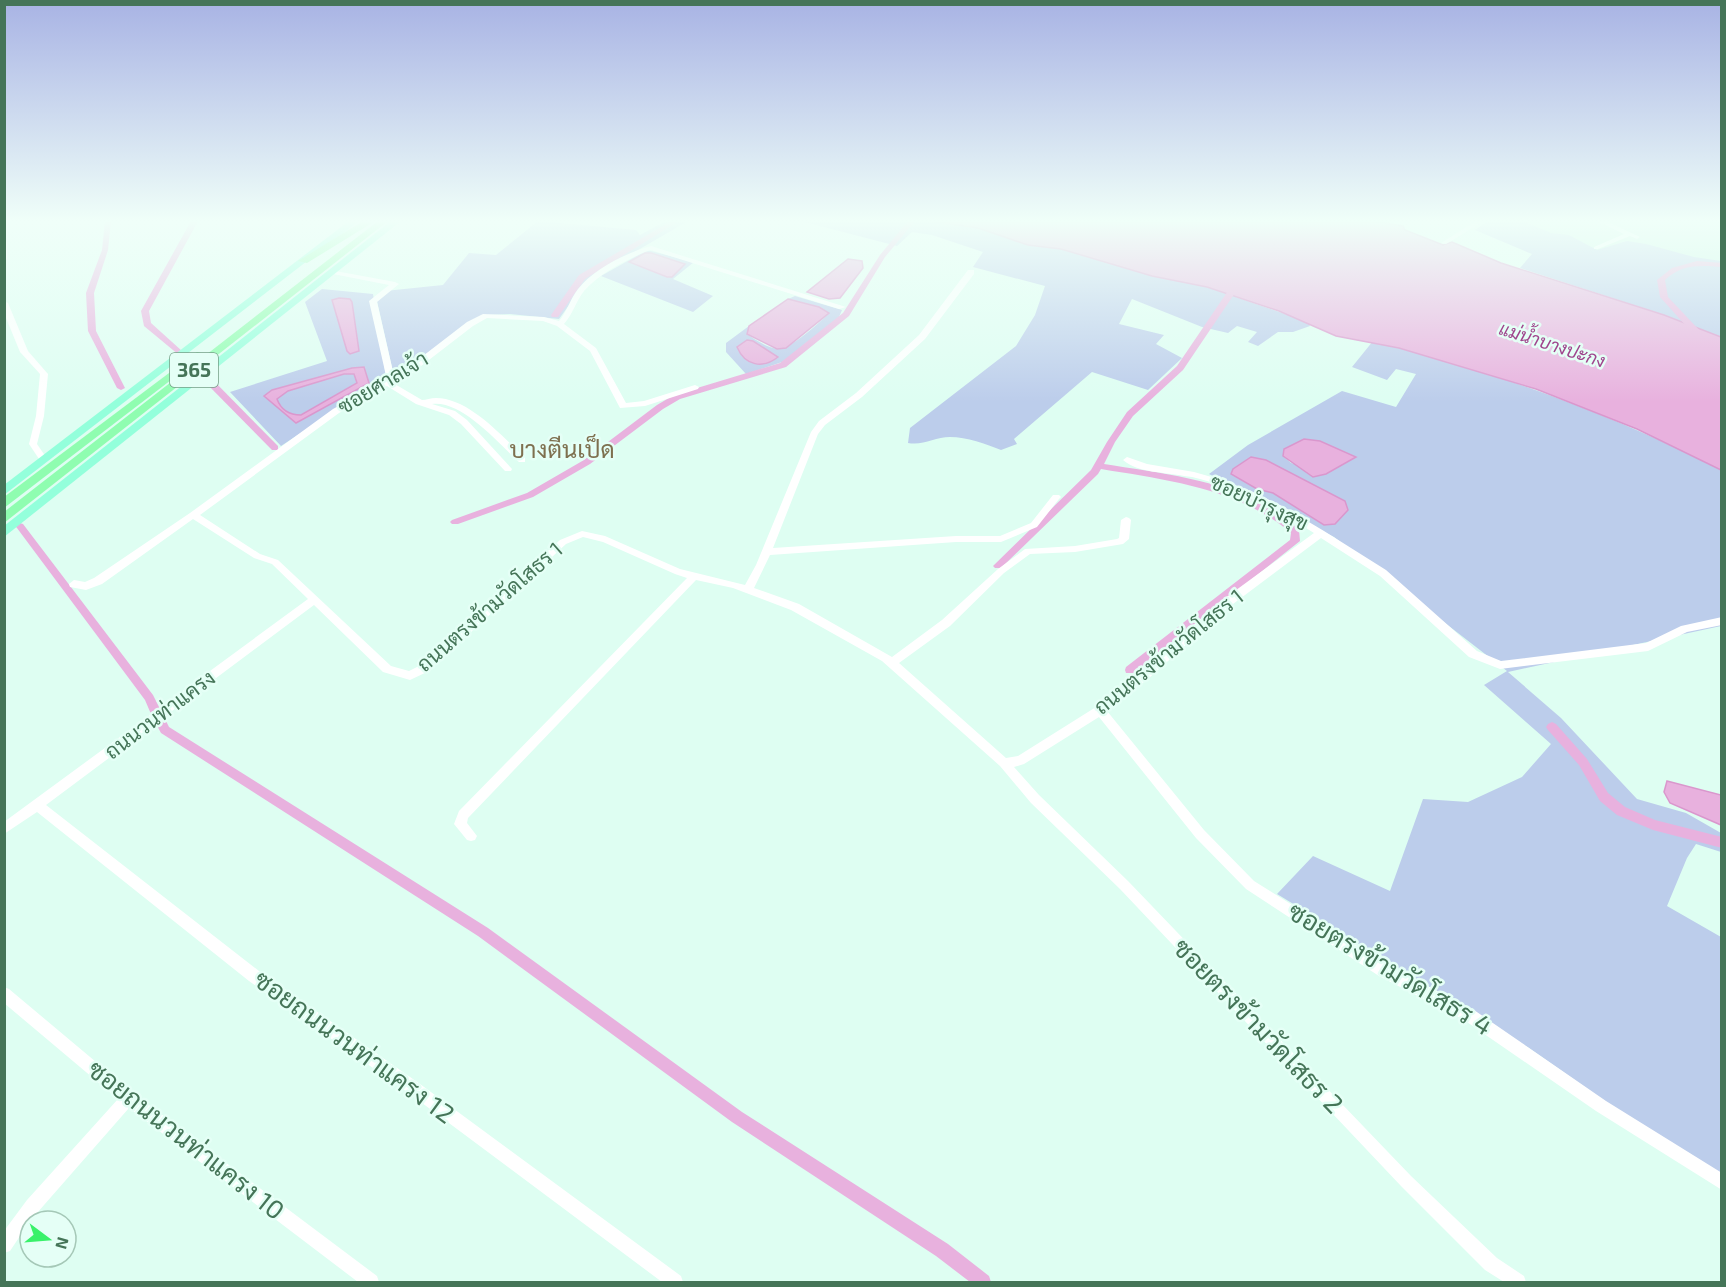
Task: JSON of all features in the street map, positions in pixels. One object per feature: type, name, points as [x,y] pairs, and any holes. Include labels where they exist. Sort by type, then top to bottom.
[{"type":"highway","name":"365","points":[[4,504],[298,281]]},
{"type":"highway","name":"365","points":[[4,519],[302,281]]},
{"type":"main road","name":"365","points":[[4,491],[277,281]]},
{"type":"main road","name":"365","points":[[4,533],[323,281]]},
{"type":"street","points":[[371,281],[395,284],[374,301],[389,382],[422,403],[452,413],[464,422],[508,469]]},
{"type":"street","points":[[560,324],[570,312],[576,297],[590,281]]},
{"type":"street","points":[[758,281],[842,307]]},
{"type":"street","points":[[748,589],[818,428],[922,337],[964,281]]},
{"type":"street","points":[[4,303],[24,352],[44,374],[40,416],[33,444],[44,460]]},
{"type":"street","name":"ซอยศาลเจ้า","points":[[74,584],[86,586],[98,581],[336,411],[389,382],[482,317],[497,315],[537,318],[560,324],[593,350],[623,406],[645,403],[695,387]]},
{"type":"street","points":[[422,403],[435,399],[473,415],[522,460]]},
{"type":"street","name":"ซอยบำรุงสุข","points":[[1127,460],[1138,465],[1202,476],[1222,483],[1260,499],[1321,533]]},
{"type":"street","points":[[766,552],[956,539],[1001,539],[1034,525],[1056,497]]},
{"type":"street","points":[[193,515],[257,556],[275,562],[314,600]]},
{"type":"street","points":[[892,663],[946,623],[1001,571],[1028,551],[1075,549],[1120,542],[1124,539],[1126,520]]},
{"type":"street","points":[[1321,533],[1383,573],[1473,654],[1500,665],[1648,647],[1685,629],[1722,621]]},
{"type":"street","name":"ถนนตรงข้ามวัดโสธร 1","points":[[314,600],[387,669],[410,676],[425,668],[563,542],[573,536],[587,534],[605,539],[662,566],[748,589],[795,606],[892,663],[1004,763],[1020,761],[1100,710],[1146,675],[1221,607],[1321,533]]},
{"type":"street","points":[[471,836],[460,824],[463,815],[694,576]]},
{"type":"street","name":"ถนนวนท่าแครง","points":[[4,829],[314,600]]},
{"type":"street","name":"ซอยตรงข้ามวัดโสธร 4","points":[[1100,710],[1200,834],[1250,885],[1384,971],[1478,1020],[1600,1106],[1722,1182]]},
{"type":"street","name":"ซอยตรงข้ามวัดโสธร 2","points":[[1004,763],[1035,799],[1124,885],[1406,1181],[1491,1264],[1518,1282]]},
{"type":"street","name":"ซอยถนนวนท่าแครง 12","points":[[37,805],[263,982],[404,1082],[675,1282]]},
{"type":"street","name":"ซอยถนนวนท่าแครง 10","points":[[4,994],[128,1098],[371,1282]]},
{"type":"street","points":[[4,1245],[33,1206],[128,1098]]},
{"type":"shaded area","points":[[446,281],[587,281],[559,319],[510,314],[483,315],[394,376],[377,301],[385,291],[443,285]]},
{"type":"shaded area","points":[[614,281],[678,281],[713,296],[693,312]]},
{"type":"shaded area","points":[[1026,281],[1177,281],[1207,287],[1308,322],[1310,326],[1293,332],[1278,332],[1258,346],[1248,342],[1257,332],[1237,326],[1228,333],[1202,327],[1132,299],[1119,324],[1164,335],[1156,344],[1182,358],[1148,390],[1092,372],[1014,439],[1017,444],[1001,450],[956,437],[908,443],[910,428],[1016,346],[1035,315],[1045,286]]},
{"type":"shaded area","points":[[1560,281],[1721,281],[1721,337],[1664,315]]},
{"type":"shaded area","points":[[322,289],[373,294],[386,377],[281,446],[230,392],[327,361],[305,302]]},
{"type":"shaded area","points":[[795,296],[842,310],[839,317],[788,360],[746,374],[726,352],[726,343],[749,326],[747,334],[778,349],[797,340],[829,313],[819,307],[788,299]]},
{"type":"shaded area","points":[[1373,341],[1418,353],[1550,395],[1637,430],[1721,470],[1721,626],[1508,672],[1561,718],[1637,799],[1686,813],[1721,833],[1721,852],[1696,844],[1687,858],[1667,906],[1721,937],[1721,1178],[1712,1176],[1529,1048],[1277,894],[1313,856],[1390,891],[1423,799],[1468,802],[1522,777],[1551,744],[1484,685],[1507,671],[1334,537],[1209,474],[1248,445],[1342,391],[1396,407],[1416,374],[1396,369],[1387,380],[1352,367]],"holes":[[[1304,440],[1319,441],[1355,457],[1326,474],[1291,463],[1283,456],[1284,449]],[[1257,489],[1348,510],[1324,525],[1273,493]]]},
{"type":"water","points":[[821,281],[853,281],[840,298],[829,299],[807,292]]},
{"type":"water","name":"แม่น้ำบางปะกง","points":[[1177,281],[1558,281],[1664,315],[1721,337],[1721,470],[1637,429],[1536,389],[1399,348],[1336,336],[1279,311],[1207,287]]},
{"type":"water","points":[[350,299],[352,302],[359,351],[350,354],[347,351],[332,300]]},
{"type":"water","points":[[788,299],[819,307],[829,313],[786,348],[777,349],[747,334],[749,326]]},
{"type":"water","points":[[747,340],[753,341],[778,357],[761,364],[750,362],[737,347]]},
{"type":"water","points":[[364,367],[369,383],[296,423],[264,396],[272,390],[352,368]],"holes":[[[344,374],[354,374],[357,383],[301,415],[286,411],[277,399],[288,391]]]},
{"type":"water","points":[[1304,439],[1320,441],[1356,457],[1326,474],[1313,477],[1283,456],[1284,449]]},
{"type":"water","points":[[1251,457],[1266,460],[1345,501],[1348,510],[1335,524],[1324,525],[1273,493],[1257,489],[1231,474],[1233,469]]},
{"type":"water","points":[[1667,781],[1721,795],[1721,825],[1670,803],[1664,792]]},
{"type":"waterway","points":[[94,281],[90,293],[92,331],[121,388]]},
{"type":"waterway","points":[[162,281],[145,311],[147,324],[179,353]]},
{"type":"waterway","points":[[555,315],[579,281]]},
{"type":"waterway","points":[[455,522],[530,495],[587,462],[660,407],[677,397],[783,365],[846,314],[866,281]]},
{"type":"waterway","points":[[1661,281],[1664,297],[1699,335]]},
{"type":"waterway","points":[[1098,466],[1130,414],[1180,368],[1237,284]]},
{"type":"waterway","points":[[207,379],[275,448]]},
{"type":"waterway","points":[[998,566],[1095,472],[1098,466]]},
{"type":"waterway","points":[[1098,466],[1175,479],[1230,494],[1256,504],[1278,517],[1296,532],[1295,541],[1130,670]]},
{"type":"waterway","points":[[20,526],[149,698],[155,711]]},
{"type":"waterway","points":[[161,722],[165,730],[483,932],[737,1117],[942,1250],[983,1282]]},
{"type":"waterway","points":[[1552,727],[1583,762],[1604,797],[1621,811],[1653,825],[1722,843]]},
{"type":"district","name":"บางตีนเป็ด","points":[[562,450]]}]
